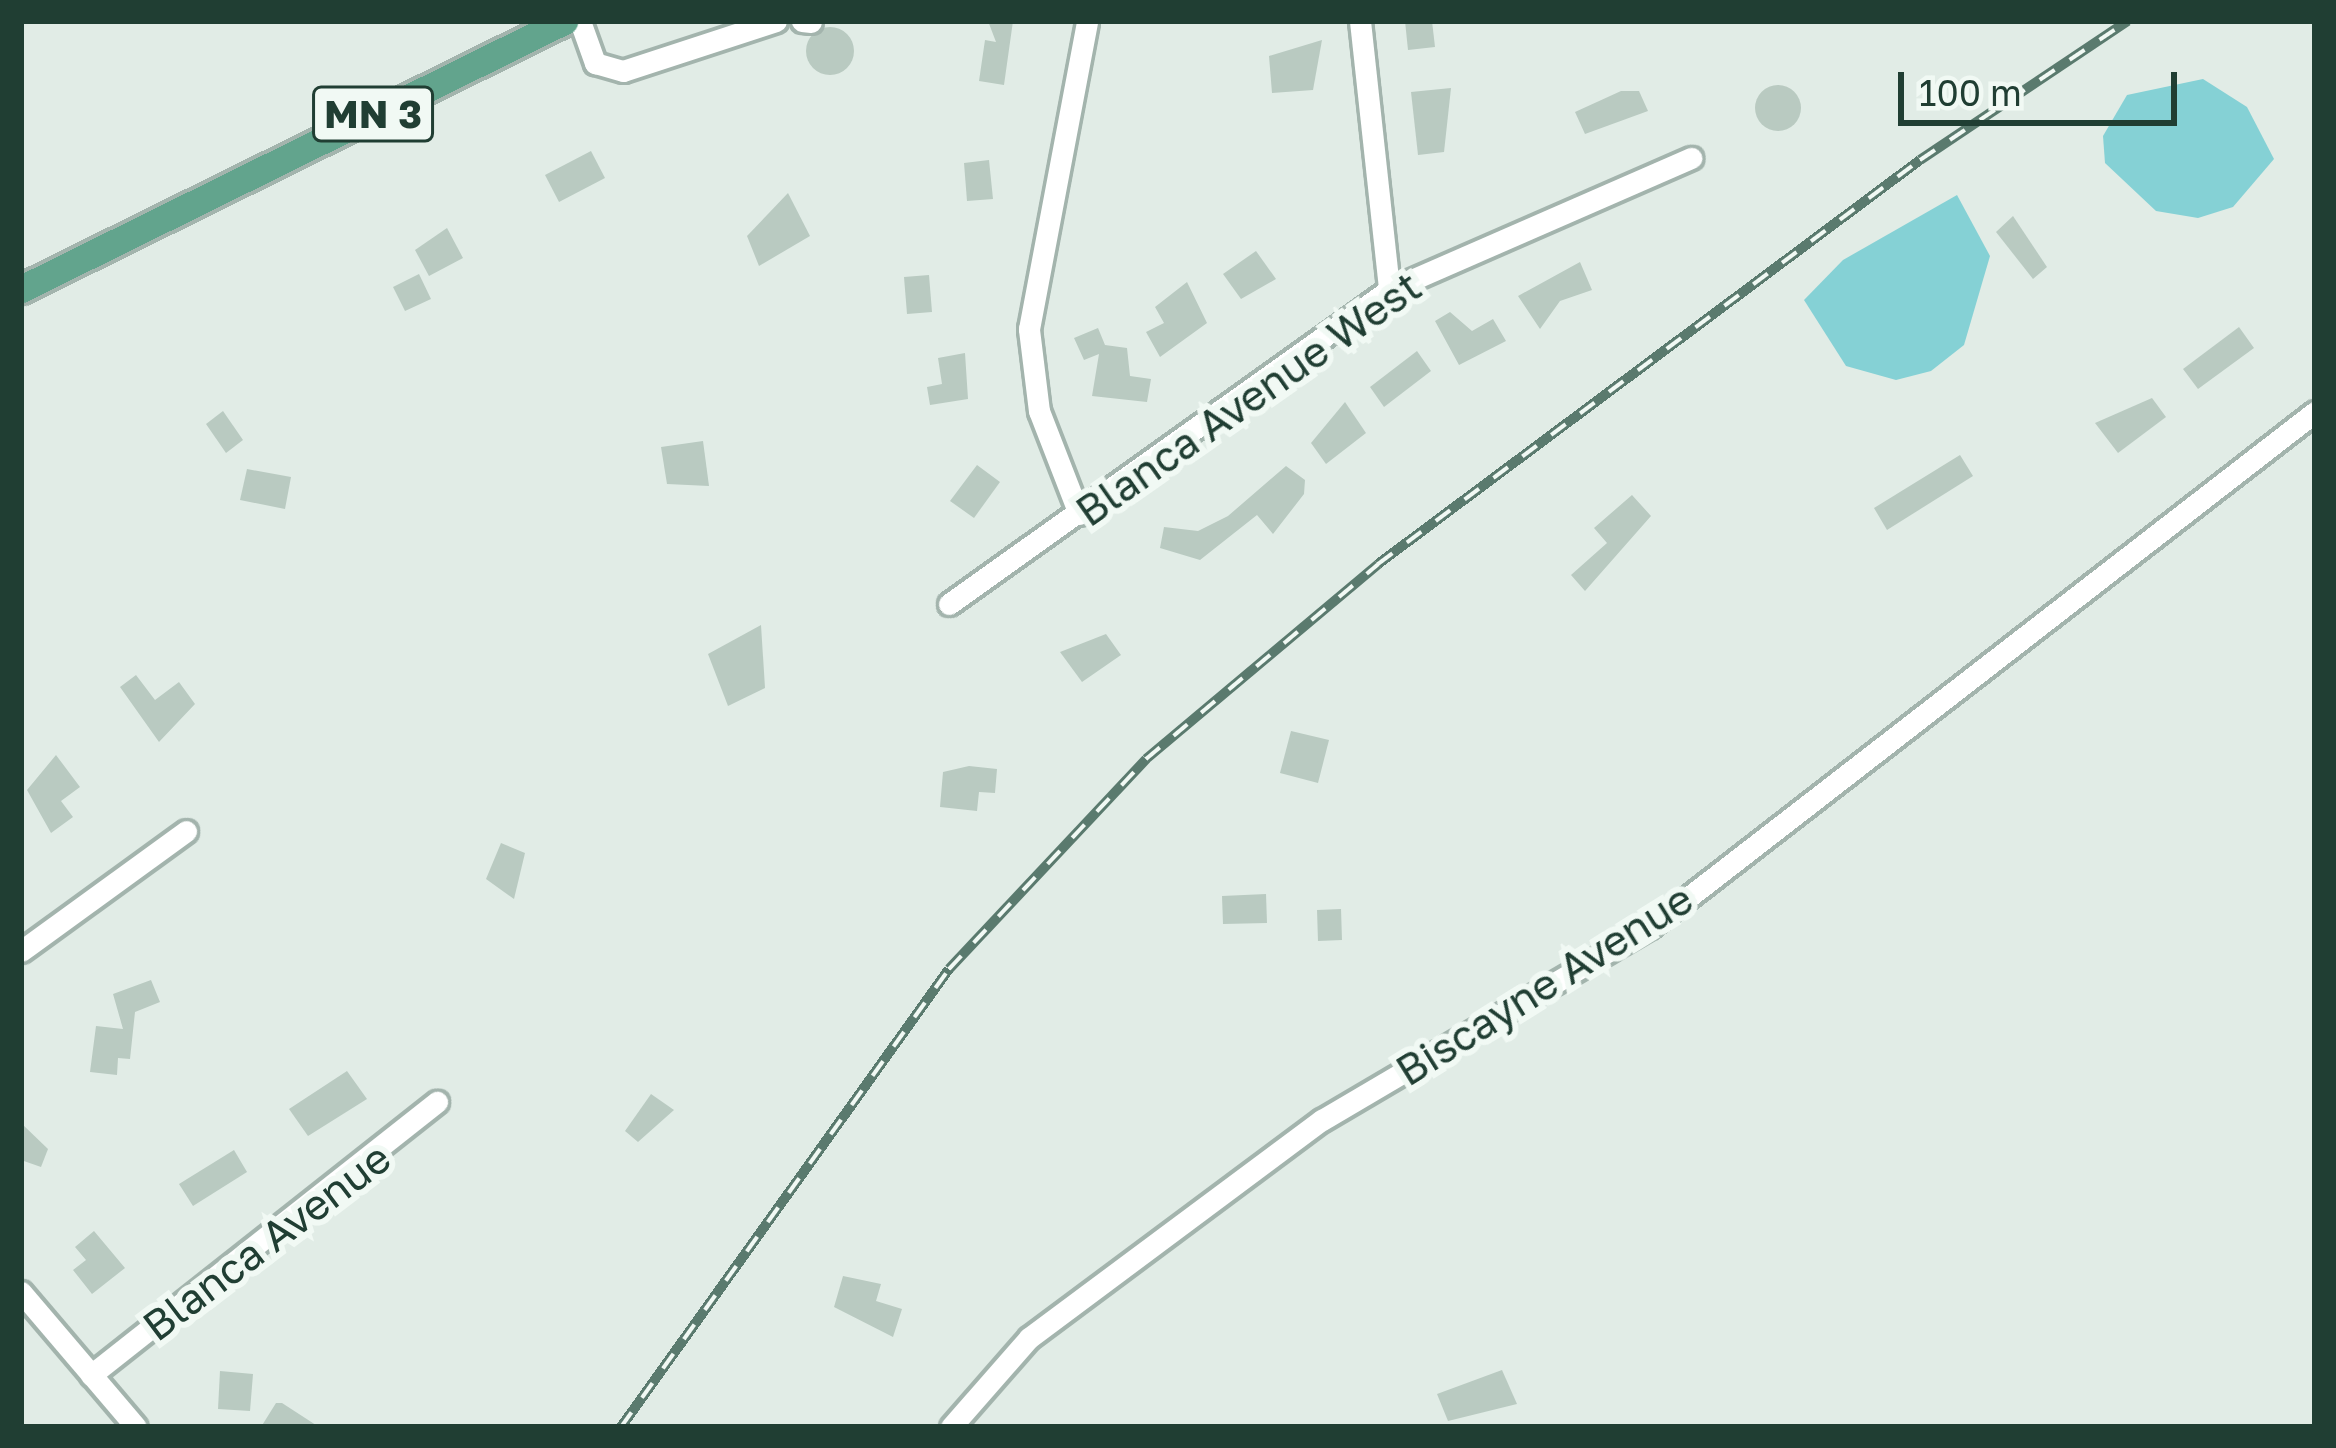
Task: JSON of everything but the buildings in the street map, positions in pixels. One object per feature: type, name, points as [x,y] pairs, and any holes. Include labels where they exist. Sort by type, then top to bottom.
[{"type":"main road","name":"MN 3","points":[[21,289],[564,21]]},
{"type":"street","points":[[580,21],[595,62],[623,71],[776,21]]},
{"type":"street","points":[[1079,514],[1039,411],[1028,329],[1087,21]]},
{"type":"street","points":[[1360,21],[1389,290]]},
{"type":"street","name":"Blanca Avenue West","points":[[949,604],[1389,290],[1691,158]]},
{"type":"street","name":"Biscayne Avenue","points":[[954,1426],[1029,1338],[1322,1120],[1650,927],[2315,412]]},
{"type":"street","points":[[21,951],[185,830]]},
{"type":"street","name":"Blanca Avenue","points":[[91,1375],[437,1102]]},
{"type":"street","points":[[21,1292],[136,1427]]},
{"type":"water","points":[[2203,79],[2247,107],[2274,159],[2233,207],[2198,218],[2156,211],[2105,163],[2103,136],[2127,95]]},
{"type":"water","points":[[1957,195],[1990,256],[1964,345],[1931,371],[1896,380],[1846,366],[1804,300],[1843,260]]},
{"type":"railway","points":[[621,1427],[949,969],[1146,759],[1378,564],[1920,160],[2128,21]]}]
